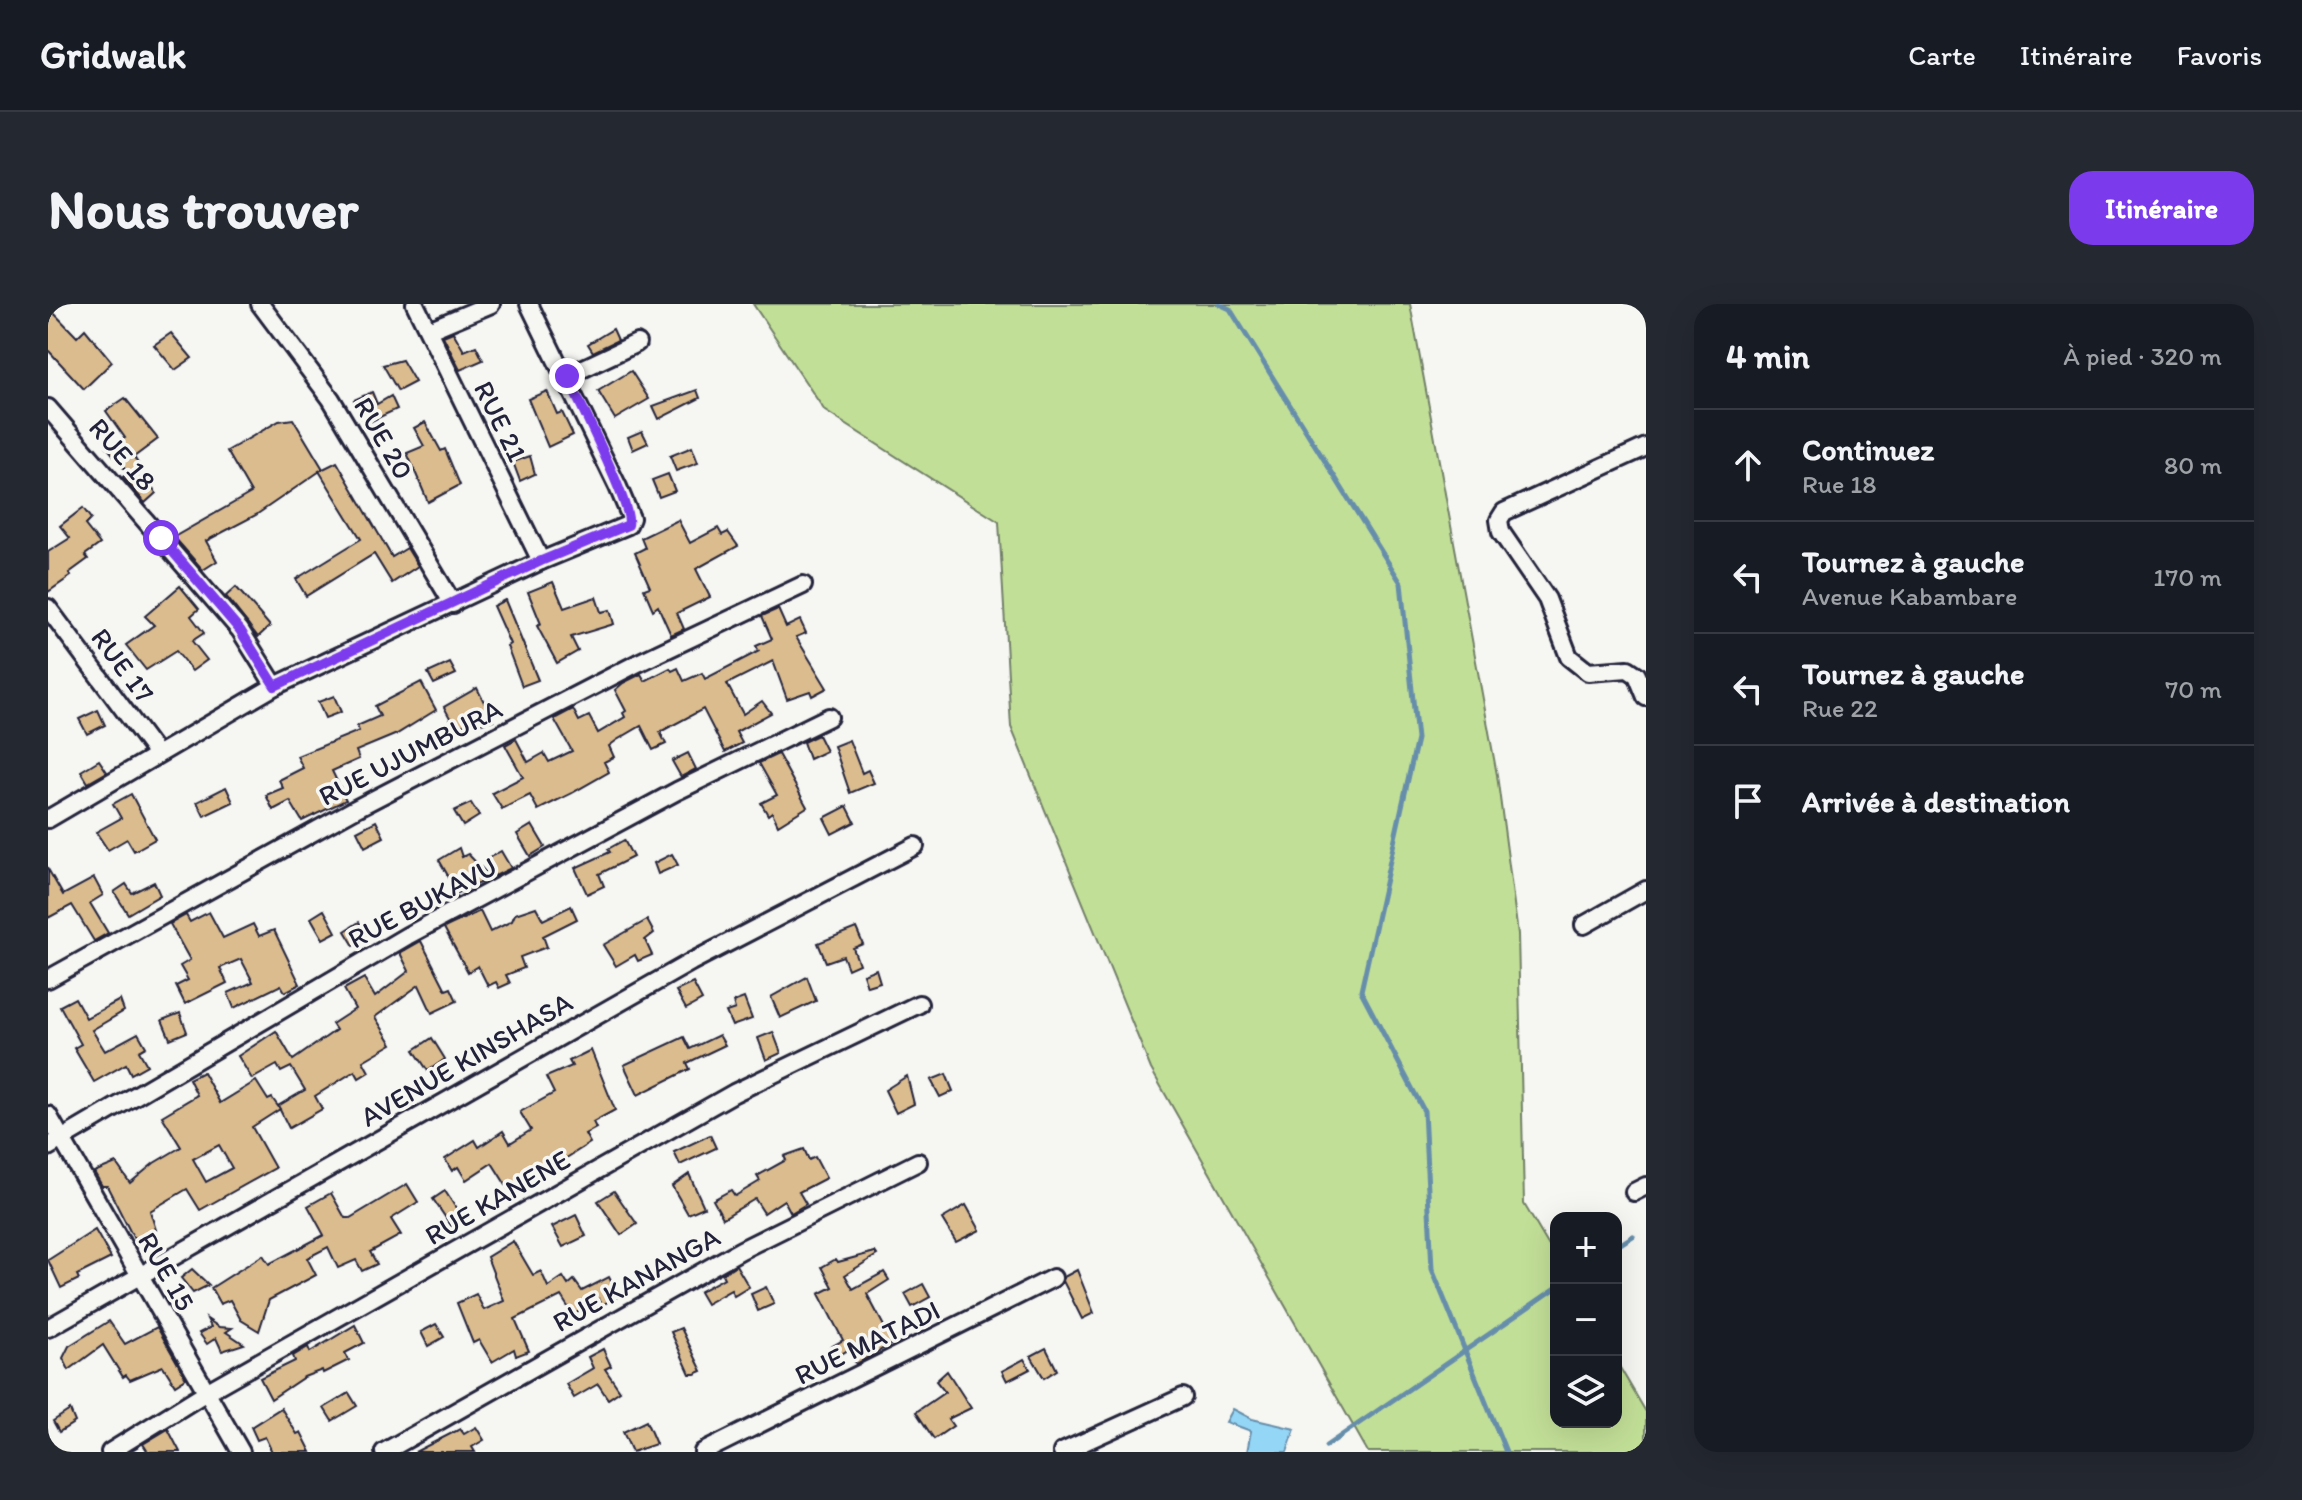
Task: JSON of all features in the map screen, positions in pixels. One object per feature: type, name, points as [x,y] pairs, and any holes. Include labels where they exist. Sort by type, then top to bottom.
[{"type":"street","name":"RUE 20","points":[[260,304],[331,399],[453,604]]},
{"type":"street","name":"RUE 21","points":[[415,304],[541,561]]},
{"type":"street","points":[[429,330],[491,304]]},
{"type":"street","points":[[48,819],[275,686],[631,522],[567,376],[529,304]]},
{"type":"street","points":[[567,376],[637,343]]},
{"type":"street","name":"RUE 18","points":[[48,408],[240,630],[275,686]]},
{"type":"street","points":[[1646,447],[1504,512],[1499,520],[1501,532],[1547,599],[1569,657],[1588,672],[1628,669],[1637,675],[1646,697]]},
{"type":"street","name":"RUE UJUMBURA","points":[[48,979],[369,802],[638,663],[803,585]]},
{"type":"street","name":"RUE 17","points":[[48,608],[156,753]]},
{"type":"street","name":"RUE BUKAVU","points":[[55,1143],[407,936],[677,791],[829,717]]},
{"type":"street","name":"AVENUE KINSHASA","points":[[48,1328],[691,962],[915,846]]},
{"type":"street","points":[[1584,925],[1646,890]]},
{"type":"street","name":"RUE KANENE","points":[[110,1452],[208,1391],[734,1093],[919,1004]]},
{"type":"street","name":"RUE 15","points":[[48,1115],[55,1143],[139,1276],[241,1452]]},
{"type":"street","name":"RUE KANANGA","points":[[384,1452],[741,1250],[918,1162]]},
{"type":"street","name":"RUE MATADI","points":[[703,1452],[1053,1278]]},
{"type":"street","points":[[1062,1452],[1183,1397]]},
{"type":"green space","points":[[753,304],[1410,304],[1497,775],[1518,934],[1524,1204],[1550,1248],[1550,1428],[1622,1428],[1622,1371],[1646,1412],[1646,1452],[1368,1452],[1151,1069],[1011,727],[999,522],[825,411]]},
{"type":"water","points":[[1233,1409],[1252,1419],[1295,1429],[1287,1452],[1247,1452],[1251,1431],[1226,1422]]},
{"type":"building","points":[[48,307],[77,337],[85,329],[112,362],[84,389],[48,350]]},
{"type":"building","points":[[613,329],[618,340],[593,352],[588,344]]},
{"type":"building","points":[[453,332],[464,351],[476,346],[483,360],[460,370],[443,336]]},
{"type":"building","points":[[171,333],[192,358],[175,370],[154,345]]},
{"type":"building","points":[[402,360],[415,382],[398,391],[383,365]]},
{"type":"building","points":[[631,371],[649,399],[615,419],[598,391]]},
{"type":"building","points":[[697,390],[700,398],[659,419],[653,406]]},
{"type":"building","points":[[547,391],[557,414],[562,412],[573,435],[548,447],[528,399]]},
{"type":"building","points":[[372,392],[377,404],[391,396],[397,409],[365,424],[354,400]]},
{"type":"building","points":[[125,398],[158,439],[134,457],[156,493],[145,503],[123,477],[128,473],[107,447],[125,438],[106,411]]},
{"type":"building","points":[[293,419],[323,469],[256,515],[206,541],[217,561],[203,570],[174,537],[251,493],[227,451],[279,421]]},
{"type":"building","points":[[425,422],[441,451],[445,449],[460,485],[428,502],[407,453],[424,446],[414,428]]},
{"type":"building","points":[[642,431],[648,443],[633,450],[628,437]]},
{"type":"building","points":[[692,447],[698,463],[676,471],[670,456]]},
{"type":"building","points":[[530,456],[535,474],[520,481],[513,462]]},
{"type":"building","points":[[337,462],[392,557],[407,548],[418,566],[392,583],[374,554],[306,596],[296,579],[361,539],[319,471]]},
{"type":"building","points":[[668,474],[675,491],[659,497],[652,480]]},
{"type":"building","points":[[83,508],[91,519],[85,525],[100,544],[85,555],[88,559],[69,573],[71,576],[48,592],[48,552],[70,538],[60,526]]},
{"type":"building","points":[[678,520],[690,543],[718,528],[722,535],[728,532],[738,546],[696,569],[710,597],[677,613],[684,629],[671,635],[658,606],[653,610],[644,589],[650,587],[635,553],[645,548],[641,538]]},
{"type":"building","points":[[553,582],[564,608],[596,597],[601,612],[610,610],[614,624],[571,637],[578,651],[557,663],[537,626],[541,624],[528,592]]},
{"type":"building","points":[[180,586],[199,609],[191,616],[204,633],[192,641],[207,660],[192,671],[176,651],[146,670],[126,645],[154,625],[145,616]]},
{"type":"building","points":[[236,587],[270,626],[258,637],[226,596]]},
{"type":"building","points":[[505,600],[538,680],[522,686],[507,646],[510,644],[493,606]]},
{"type":"building","points":[[778,609],[786,627],[800,620],[806,633],[796,637],[827,688],[812,696],[810,691],[787,699],[773,661],[727,684],[743,714],[762,701],[771,713],[736,732],[742,743],[725,752],[703,709],[660,732],[666,744],[653,750],[641,726],[609,746],[614,757],[604,762],[609,772],[538,810],[530,795],[502,809],[492,793],[523,777],[505,745],[516,739],[528,762],[544,753],[549,762],[572,751],[554,719],[573,709],[579,721],[589,716],[598,733],[625,717],[623,713],[626,711],[615,690],[623,683],[641,674],[645,681],[670,668],[672,671],[678,668],[684,681],[702,673],[705,679],[759,651],[756,646],[772,639],[762,616]]},
{"type":"building","points":[[450,663],[456,674],[434,684],[428,673]]},
{"type":"building","points":[[421,682],[436,710],[397,734],[356,751],[359,759],[332,771],[346,800],[302,821],[290,801],[273,810],[266,795],[283,788],[279,780],[303,768],[297,756],[359,731],[357,726],[380,716],[375,706]]},
{"type":"building","points":[[477,688],[493,720],[480,723],[478,717],[456,729],[444,707]]},
{"type":"building","points":[[334,696],[341,712],[325,718],[318,702]]},
{"type":"building","points":[[98,710],[105,725],[87,734],[79,719]]},
{"type":"building","points":[[818,735],[826,751],[809,759],[803,742]]},
{"type":"building","points":[[849,740],[862,773],[868,770],[874,783],[850,793],[834,746]]},
{"type":"building","points":[[688,753],[696,769],[681,777],[672,761]]},
{"type":"building","points":[[778,754],[807,807],[778,825],[772,812],[768,815],[761,803],[777,795],[759,763]]},
{"type":"building","points":[[99,760],[107,772],[88,783],[81,771]]},
{"type":"building","points":[[226,787],[233,802],[204,816],[197,802]]},
{"type":"building","points":[[131,794],[155,839],[134,851],[127,839],[108,850],[96,832],[121,818],[113,804]]},
{"type":"building","points":[[471,803],[479,816],[463,826],[454,811]]},
{"type":"building","points":[[847,806],[855,822],[832,834],[824,818]]},
{"type":"building","points":[[376,821],[384,837],[365,847],[357,831]]},
{"type":"building","points":[[532,825],[545,847],[530,856],[517,834]]},
{"type":"building","points":[[624,840],[633,857],[599,874],[604,886],[587,894],[575,868],[610,852],[608,849]]},
{"type":"building","points":[[459,848],[462,857],[468,854],[491,878],[458,893],[439,860]]},
{"type":"building","points":[[501,851],[511,868],[495,876],[485,860]]},
{"type":"building","points":[[672,854],[678,865],[658,874],[654,863]]},
{"type":"building","points":[[48,869],[63,895],[94,878],[103,895],[90,903],[108,933],[94,941],[72,905],[48,918]]},
{"type":"building","points":[[154,882],[160,895],[128,914],[114,892],[126,884],[132,893]]},
{"type":"building","points":[[571,906],[577,919],[543,936],[547,947],[520,957],[524,968],[506,975],[510,983],[499,988],[496,982],[488,986],[478,966],[468,972],[444,928],[480,911],[490,932],[512,921],[515,914],[536,907],[543,920]]},
{"type":"building","points":[[324,910],[336,932],[323,939],[311,918]]},
{"type":"building","points":[[209,912],[223,938],[253,924],[259,936],[274,930],[300,984],[285,992],[281,985],[234,1008],[228,993],[253,982],[241,959],[220,968],[227,983],[185,1004],[176,986],[188,980],[180,966],[190,960],[170,924],[186,915],[190,922]]},
{"type":"building","points":[[647,920],[654,933],[645,940],[652,955],[638,961],[635,955],[616,966],[603,945]]},
{"type":"building","points":[[359,922],[369,937],[354,946],[345,931]]},
{"type":"building","points":[[856,928],[863,944],[853,948],[859,964],[848,969],[843,956],[826,962],[818,943]]},
{"type":"building","points":[[421,941],[446,990],[451,988],[457,1001],[432,1013],[419,985],[375,1017],[392,1044],[363,1061],[369,1072],[359,1078],[355,1071],[315,1096],[322,1109],[289,1128],[278,1106],[305,1090],[291,1067],[281,1072],[277,1065],[252,1079],[238,1056],[276,1031],[293,1060],[336,1030],[332,1024],[355,1009],[344,989],[364,978],[375,997],[409,971],[400,953]]},
{"type":"building","points":[[876,969],[880,982],[867,986],[863,974]]},
{"type":"building","points":[[807,977],[816,1001],[780,1018],[771,997]]},
{"type":"building","points":[[693,983],[702,1000],[686,1009],[676,991]]},
{"type":"building","points":[[75,998],[86,1018],[120,1000],[124,1011],[92,1030],[105,1051],[138,1033],[146,1047],[139,1051],[147,1065],[131,1074],[126,1064],[94,1082],[74,1048],[81,1044],[60,1006]]},
{"type":"building","points":[[744,998],[752,1019],[732,1026],[726,1012],[735,1009],[733,1002]]},
{"type":"building","points":[[180,1013],[187,1032],[170,1039],[162,1020]]},
{"type":"building","points":[[773,1032],[781,1053],[766,1060],[758,1038]]},
{"type":"building","points":[[719,1035],[725,1045],[687,1063],[690,1069],[638,1095],[624,1065],[684,1037],[690,1049]]},
{"type":"building","points":[[432,1038],[445,1059],[428,1071],[414,1050]]},
{"type":"building","points":[[591,1050],[615,1110],[593,1122],[596,1128],[585,1134],[590,1143],[511,1193],[492,1163],[466,1180],[458,1167],[452,1171],[445,1159],[475,1140],[479,1147],[503,1131],[510,1143],[531,1130],[520,1112],[554,1093],[546,1077],[572,1066],[569,1061]]},
{"type":"building","points":[[203,1072],[220,1103],[256,1081],[268,1100],[272,1098],[280,1109],[252,1127],[275,1168],[200,1210],[187,1189],[150,1211],[156,1230],[134,1239],[107,1186],[102,1186],[94,1172],[116,1163],[130,1183],[154,1163],[181,1147],[162,1116],[197,1095],[189,1079]],"holes":[[[219,1145],[232,1168],[206,1182],[193,1159]]]},
{"type":"building","points":[[946,1074],[953,1091],[940,1097],[931,1080]]},
{"type":"building","points":[[907,1076],[914,1104],[896,1113],[885,1090]]},
{"type":"building","points":[[710,1135],[716,1148],[680,1165],[674,1152]]},
{"type":"building","points":[[804,1149],[809,1160],[815,1157],[826,1178],[799,1192],[806,1204],[791,1213],[784,1200],[764,1213],[755,1199],[723,1218],[713,1200],[731,1190],[735,1196],[760,1181],[757,1176],[786,1160],[784,1156]]},
{"type":"building","points":[[689,1174],[704,1207],[688,1214],[672,1186]]},
{"type":"building","points":[[407,1184],[418,1202],[391,1219],[401,1235],[370,1252],[377,1264],[362,1271],[356,1260],[338,1268],[328,1247],[307,1258],[316,1275],[269,1300],[259,1331],[241,1320],[230,1300],[220,1304],[211,1288],[263,1255],[269,1264],[324,1235],[308,1206],[331,1193],[345,1218],[350,1218]]},
{"type":"building","points":[[445,1191],[465,1222],[452,1227],[433,1199]]},
{"type":"building","points":[[614,1191],[637,1224],[621,1235],[598,1201]]},
{"type":"building","points":[[966,1205],[980,1230],[956,1242],[942,1219]]},
{"type":"building","points":[[576,1215],[586,1236],[563,1247],[552,1227]]},
{"type":"building","points":[[95,1230],[111,1258],[77,1275],[79,1279],[61,1288],[48,1260]]},
{"type":"building","points":[[513,1241],[533,1275],[541,1271],[548,1287],[563,1277],[568,1285],[574,1280],[582,1291],[609,1277],[619,1296],[602,1305],[599,1299],[573,1315],[561,1296],[515,1319],[529,1351],[516,1356],[514,1349],[492,1362],[479,1340],[473,1343],[457,1303],[476,1294],[484,1310],[504,1301],[487,1257]]},
{"type":"building","points":[[875,1252],[877,1255],[845,1275],[853,1289],[884,1272],[889,1280],[867,1294],[893,1343],[856,1364],[848,1350],[835,1358],[829,1348],[843,1340],[819,1294],[833,1287],[822,1267],[836,1259],[838,1262]]},
{"type":"building","points":[[736,1265],[749,1287],[734,1296],[731,1290],[706,1304],[699,1292],[724,1278],[722,1274]]},
{"type":"building","points":[[192,1269],[209,1285],[193,1293],[181,1278]]},
{"type":"building","points":[[1077,1270],[1094,1313],[1082,1319],[1063,1281],[1064,1277]]},
{"type":"building","points":[[923,1284],[930,1297],[912,1307],[905,1294]]},
{"type":"building","points":[[766,1287],[774,1304],[758,1311],[751,1294]]},
{"type":"building","points":[[207,1319],[219,1327],[232,1328],[226,1332],[244,1344],[222,1351],[216,1338],[207,1344],[199,1333],[211,1327]]},
{"type":"building","points":[[109,1321],[125,1344],[157,1327],[186,1378],[175,1385],[163,1366],[130,1380],[126,1375],[123,1377],[103,1345],[69,1370],[63,1358],[69,1346]]},
{"type":"building","points":[[436,1324],[444,1337],[428,1346],[421,1332]]},
{"type":"building","points":[[355,1325],[364,1343],[345,1353],[349,1360],[323,1373],[322,1370],[304,1377],[271,1399],[260,1378],[295,1361],[293,1356],[308,1347],[310,1352]]},
{"type":"building","points":[[681,1328],[702,1371],[695,1374],[690,1374],[671,1332]]},
{"type":"building","points":[[1046,1348],[1057,1370],[1044,1378],[1031,1356]]},
{"type":"building","points":[[603,1349],[611,1366],[605,1369],[620,1391],[608,1399],[598,1384],[574,1398],[566,1384],[593,1368],[588,1357]]},
{"type":"building","points":[[1024,1359],[1030,1369],[1007,1381],[1002,1371]]},
{"type":"building","points":[[947,1371],[971,1408],[948,1419],[953,1426],[934,1439],[916,1412],[945,1392],[936,1381]]},
{"type":"building","points":[[349,1393],[357,1406],[332,1421],[324,1408]]},
{"type":"building","points":[[281,1408],[297,1434],[301,1432],[311,1452],[272,1452],[265,1437],[257,1440],[251,1427]]},
{"type":"building","points":[[70,1410],[75,1422],[59,1432],[53,1421]]},
{"type":"building","points":[[646,1421],[656,1444],[632,1452],[623,1432]]},
{"type":"building","points":[[476,1427],[484,1440],[472,1447],[475,1452],[415,1452],[460,1429],[464,1434]]},
{"type":"building","points":[[168,1429],[180,1452],[148,1452],[143,1444]]},
{"type":"waterway","points":[[1219,304],[1230,309],[1401,583],[1417,739],[1361,991],[1424,1111],[1432,1269],[1506,1452]]},
{"type":"waterway","points":[[1622,1243],[1633,1236]]},
{"type":"waterway","points":[[1326,1446],[1550,1292]]},
{"type":"route","points":[[161,538],[240,630],[275,686],[631,522],[567,376]]}]
